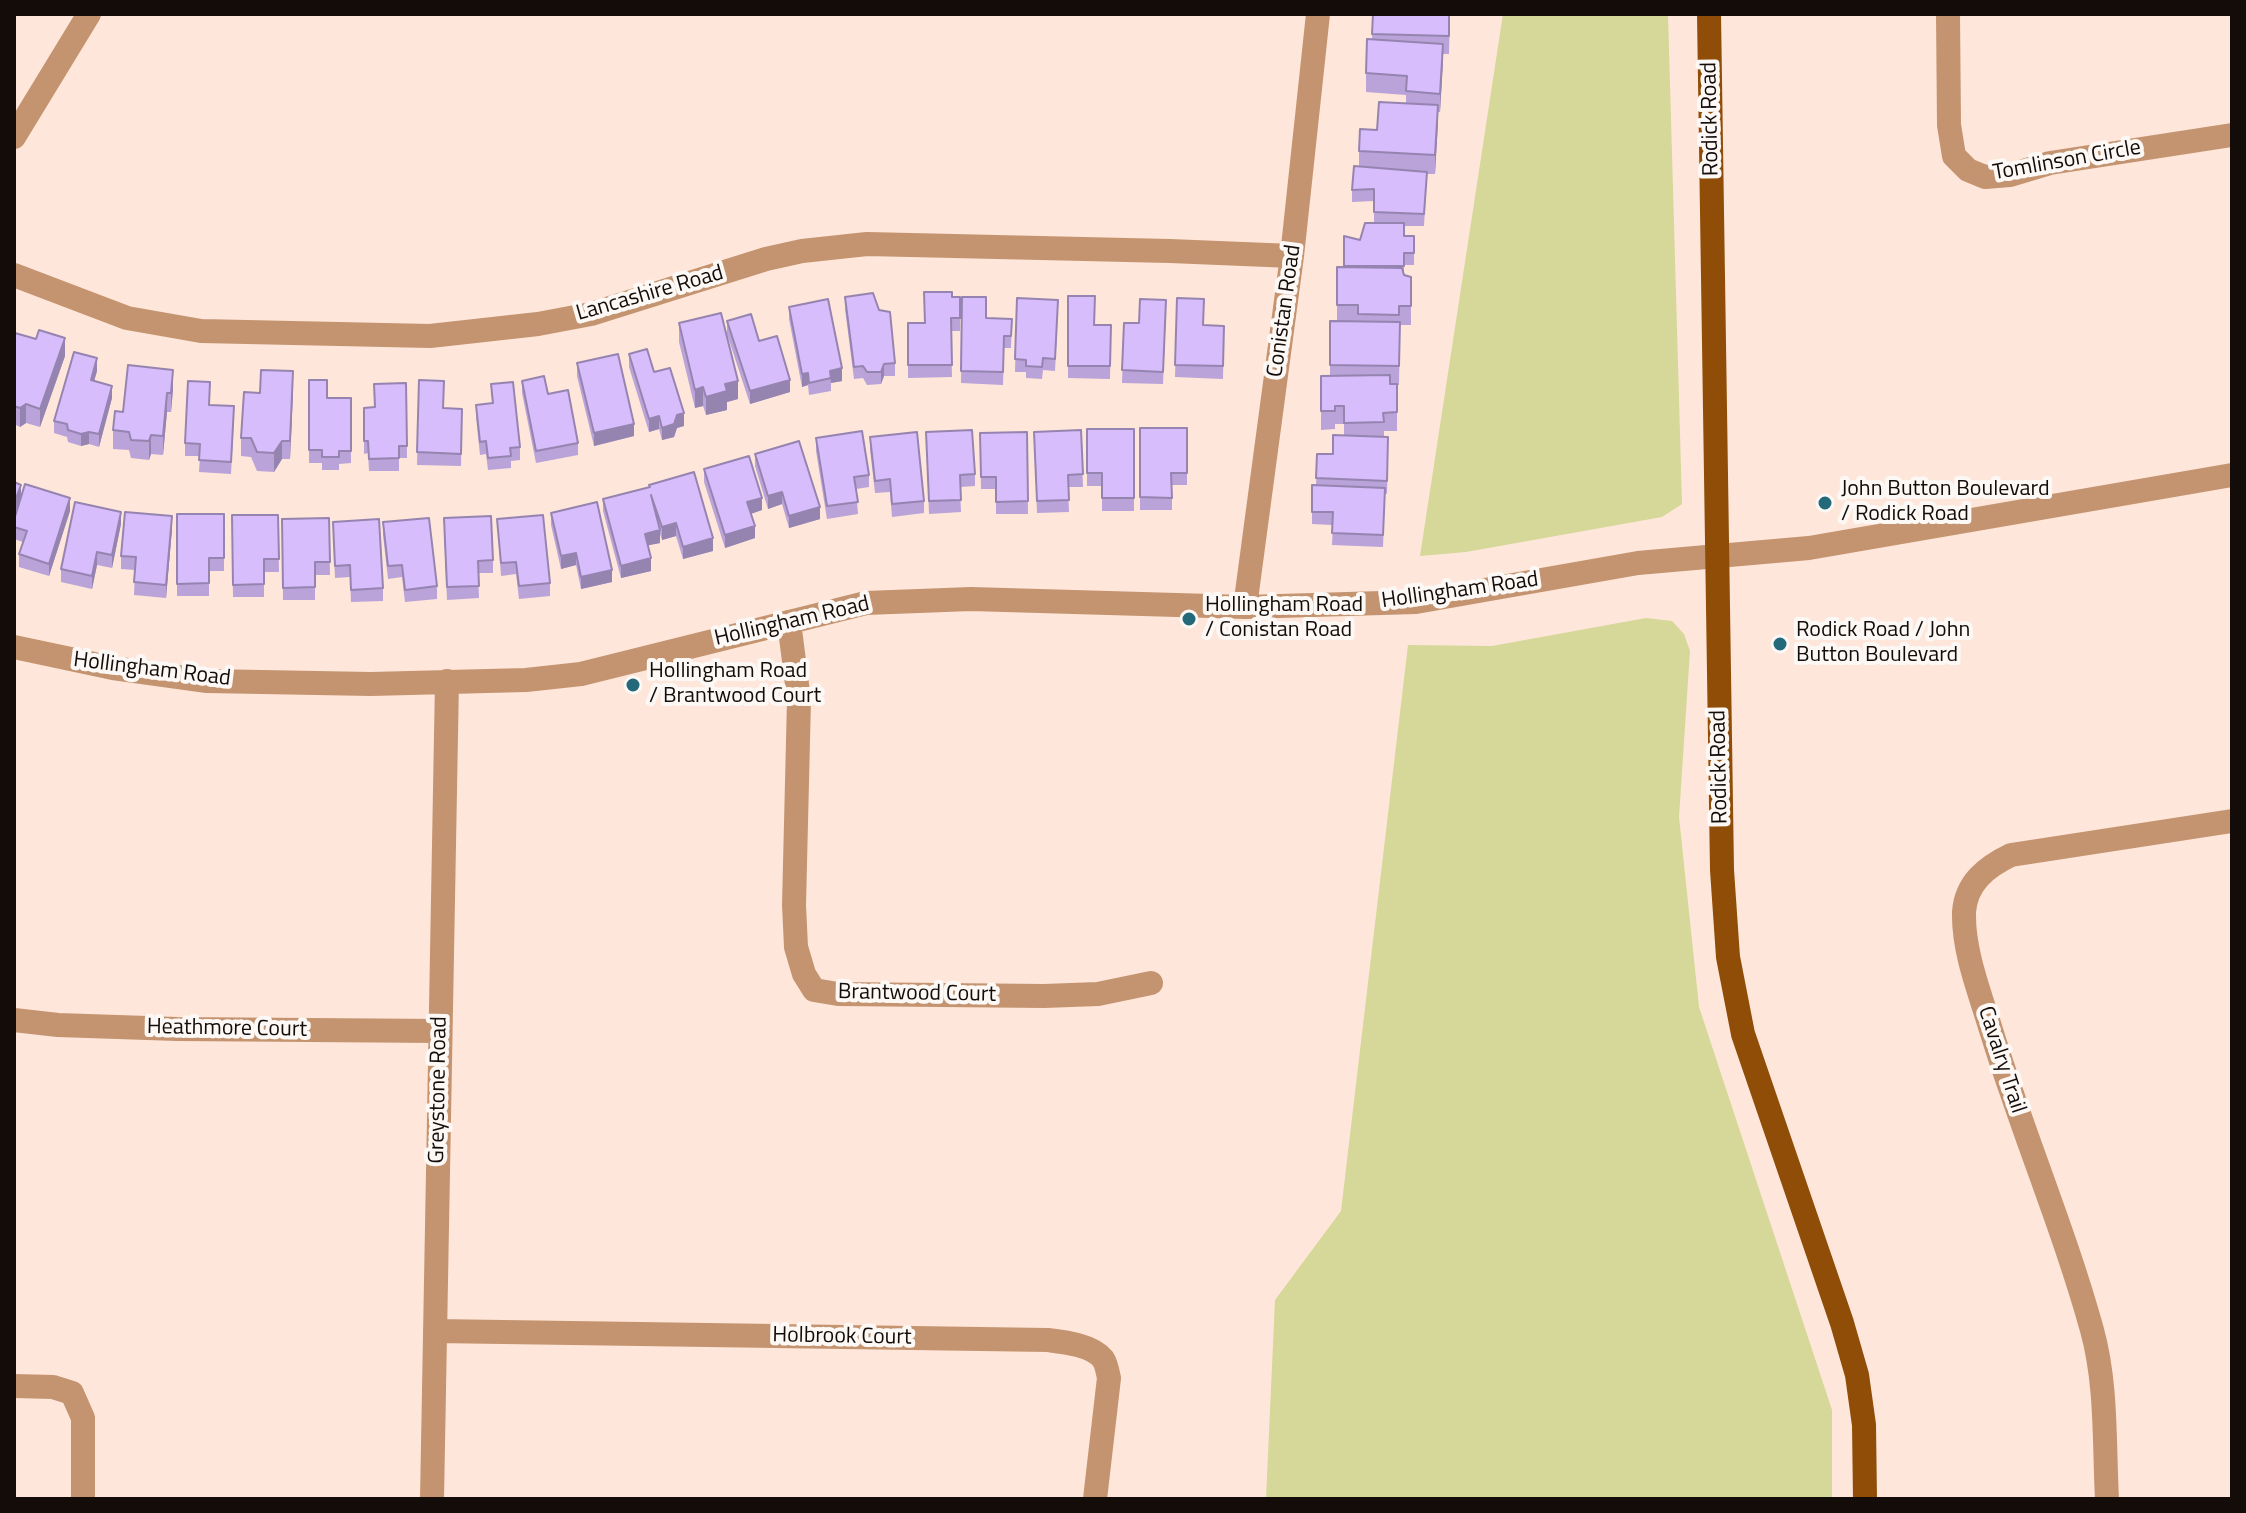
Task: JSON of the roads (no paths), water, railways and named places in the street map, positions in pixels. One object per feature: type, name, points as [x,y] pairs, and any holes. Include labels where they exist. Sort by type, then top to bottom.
[{"type":"main road","name":"Rodick Road","points":[[1709,14],[1722,870],[1728,957],[1743,1034],[1857,1375],[1864,1425],[1865,1499]]},
{"type":"street","points":[[14,137],[89,14]]},
{"type":"street","name":"Conistan Road","points":[[1245,607],[1292,256],[1318,14]]},
{"type":"street","name":"Tomlinson Circle","points":[[1948,14],[1949,125],[1954,156],[1968,170],[1985,177],[2010,175],[2050,163],[2232,135]]},
{"type":"street","name":"Lancashire Road","points":[[14,275],[127,318],[201,331],[430,336],[538,324],[591,314],[766,259],[802,251],[867,244],[1292,256]]},
{"type":"street","name":"Hollingham Road","points":[[14,647],[113,668],[207,681],[357,684],[526,680],[581,674],[851,606],[904,600],[986,599],[1245,607],[1416,602],[1638,563],[1809,548],[2232,475]]},
{"type":"street","name":"Brantwood Court","points":[[789,622],[799,700],[795,818],[796,947],[804,974],[814,990],[838,994],[1044,996],[1098,994],[1151,983]]},
{"type":"street","name":"Greystone Road","points":[[432,1499],[447,681]]},
{"type":"street","name":"Cavalry Trail","points":[[2107,1499],[2102,1380],[2092,1331],[1971,966],[1964,914],[1967,895],[1977,877],[1994,863],[2011,855],[2232,821]]},
{"type":"street","name":"Heathmore Court","points":[[14,1020],[58,1025],[177,1029],[440,1031]]},
{"type":"street","name":"Holbrook Court","points":[[435,1331],[1048,1340],[1072,1344],[1090,1350],[1103,1359],[1109,1378],[1095,1499]]},
{"type":"street","points":[[14,1386],[53,1387],[72,1393],[83,1418],[83,1499]]},
{"type":"place","name":"John Button Boulevard / Rodick Road","points":[[1825,503]]},
{"type":"place","name":"Hollingham Road / Conistan Road","points":[[1189,619]]},
{"type":"place","name":"Rodick Road / John Button Boulevard","points":[[1780,644]]},
{"type":"place","name":"Hollingham Road / Brantwood Court","points":[[633,685]]}]
